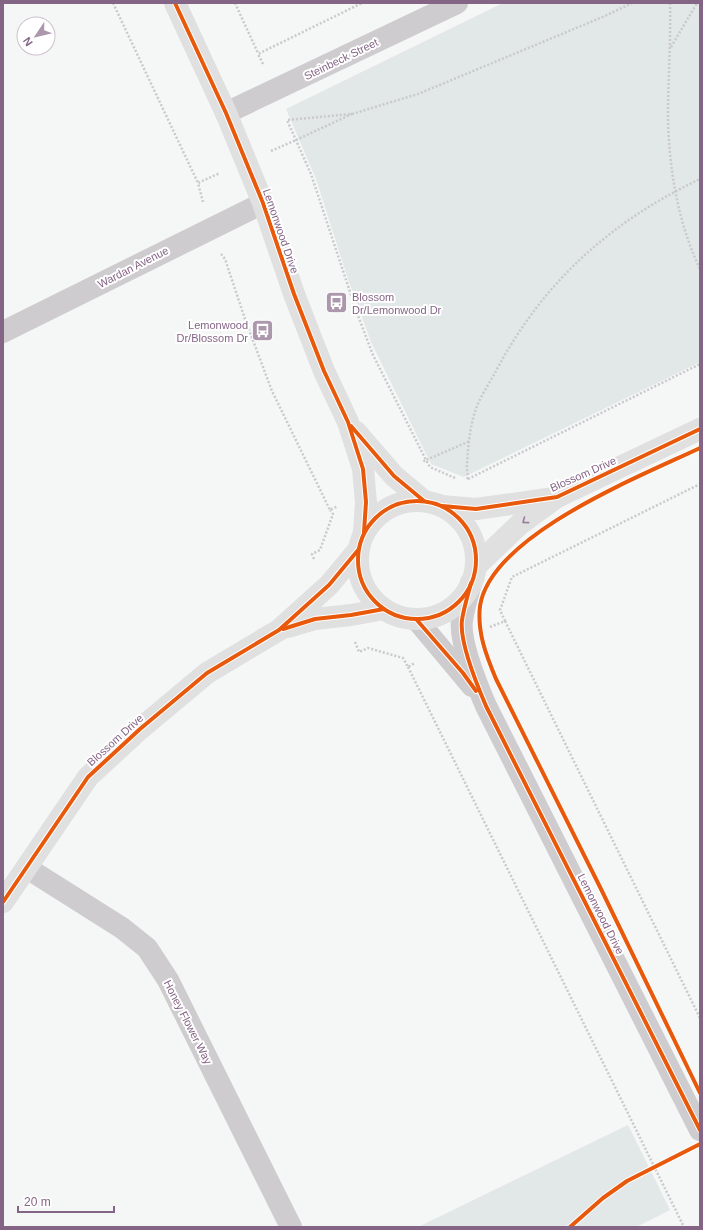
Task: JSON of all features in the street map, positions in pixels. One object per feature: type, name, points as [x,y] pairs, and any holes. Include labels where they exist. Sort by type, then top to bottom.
[{"type":"street","name":"Lemonwood Drive","points":[[175,3],[226,113],[263,203],[294,294],[324,371],[348,422],[363,469],[366,502],[362,540]]},
{"type":"street","name":"Steinbeck Street","points":[[226,113],[456,3]]},
{"type":"street","name":"Wardan Avenue","points":[[3,332],[263,203]]},
{"type":"street","name":"Lemonwood Drive","points":[[348,422],[394,476],[433,503]]},
{"type":"street","name":"Blossom Drive","points":[[473,575],[520,524],[557,497],[700,429]]},
{"type":"street","name":"Blossom Drive","points":[[433,503],[476,509],[557,497]]},
{"type":"street","points":[[406,501],[433,503],[457,516],[468,531],[475,548],[473,575],[462,598],[449,610],[433,617],[416,618],[400,616],[384,609],[372,597],[362,582],[358,566],[362,540],[375,518],[389,507],[406,501]]},
{"type":"street","name":"Blossom Drive","points":[[3,902],[88,777],[140,729],[207,673],[279,630],[329,585],[362,540]]},
{"type":"street","name":"Lemonwood Drive","points":[[473,575],[462,621],[468,655],[486,706],[700,1130]]},
{"type":"street","name":"Blossom Drive","points":[[279,630],[315,619],[351,615],[384,609]]},
{"type":"street","name":"Lemonwood Drive","points":[[416,618],[463,673],[486,706]]},
{"type":"street","name":"Honey Flower Way","points":[[27,868],[122,928],[146,948],[168,980],[291,1227]]},
{"type":"path","points":[[113,3],[198,183]]},
{"type":"path","points":[[235,3],[258,54]]},
{"type":"path","points":[[352,114],[313,119],[287,120],[296,140],[352,114],[418,94],[605,16],[632,3]]},
{"type":"path","points":[[670,3],[671,47],[668,119],[674,191],[694,256],[700,269]]},
{"type":"path","points":[[671,47],[697,3]]},
{"type":"path","points":[[468,479],[466,469],[477,406],[510,344],[534,309],[568,269],[605,237],[641,211],[674,191],[700,179]]},
{"type":"path","points":[[464,481],[700,364]]},
{"type":"path","points":[[457,478],[430,467],[426,460],[470,441]]},
{"type":"path","points":[[504,621],[700,1018]]},
{"type":"path","points":[[408,667],[652,1168],[684,1227]]},
{"type":"path","points":[[652,1168],[660,1164]]},
{"type":"shaded area","points":[[503,3],[700,3],[700,362],[464,477],[431,464],[371,342],[348,279],[316,179],[286,109]]},
{"type":"shaded area","points":[[628,1125],[670,1210],[636,1227],[418,1227]]},
{"type":"cycle path","points":[[175,3],[226,113],[263,203],[294,294],[324,371],[348,422],[363,469],[366,502],[364,532]]},
{"type":"cycle path","points":[[351,426],[394,476],[424,501]]},
{"type":"cycle path","points":[[442,506],[476,509],[557,497],[700,429]]},
{"type":"cycle path","points":[[700,448],[607,492],[572,511],[539,532],[511,555],[490,580],[480,606],[479,616],[483,643],[496,679],[600,887],[700,1093]]},
{"type":"cycle path","points":[[417,501],[428,502],[439,506],[450,511],[459,518],[466,527],[471,538],[475,549],[476,560],[475,571],[471,582],[466,593],[459,602],[450,609],[439,614],[428,618],[417,619],[406,618],[395,614],[384,609],[375,602],[368,593],[363,582],[359,571],[358,560],[359,549],[363,538],[368,527],[375,518],[384,511],[395,506],[406,502],[417,501]]},
{"type":"cycle path","points":[[3,902],[88,777],[140,729],[207,673],[279,630],[329,585],[359,549]]},
{"type":"cycle path","points":[[471,583],[462,620],[463,640],[482,697],[700,1130]]},
{"type":"cycle path","points":[[283,629],[315,619],[351,615],[384,609]]},
{"type":"cycle path","points":[[416,619],[463,673],[476,691]]},
{"type":"cycle path","points":[[570,1227],[603,1198],[627,1181],[700,1144]]},
{"type":"place","name":"Blossom Dr/Lemonwood Dr","points":[[336,303]]},
{"type":"place","name":"Lemonwood Dr/Blossom Dr","points":[[263,331]]}]
